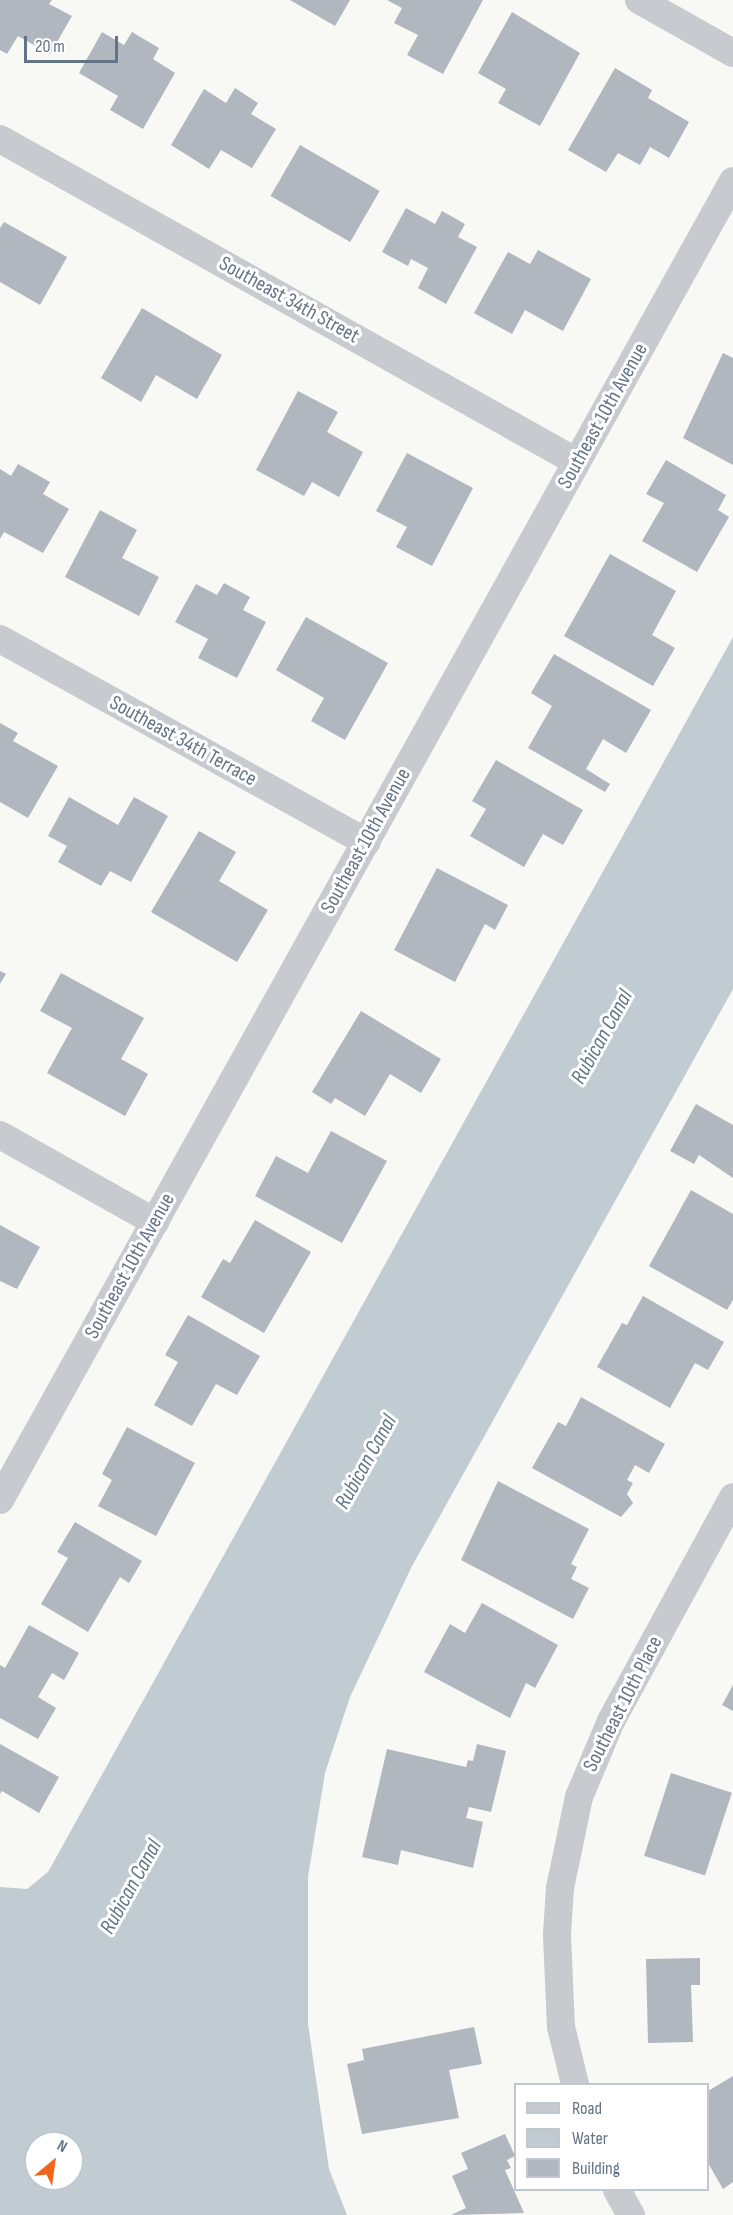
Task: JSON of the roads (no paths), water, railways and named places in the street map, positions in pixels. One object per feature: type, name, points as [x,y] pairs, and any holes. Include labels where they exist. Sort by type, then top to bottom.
[{"type":"street","points":[[639,0],[733,53]]},
{"type":"street","name":"Southeast 34th Street","points":[[0,139],[577,462]]},
{"type":"street","name":"Southeast 10th Avenue","points":[[0,1500],[733,181]]},
{"type":"street","name":"Southeast 34th Terrace","points":[[0,639],[366,842]]},
{"type":"street","points":[[0,1135],[155,1222]]},
{"type":"street","name":"Southeast 10th Place","points":[[572,2077],[561,2027],[557,1935],[560,1888],[579,1797],[611,1721],[733,1497]]},
{"type":"street","points":[[618,2191],[632,2215]]},
{"type":"water","name":"Rubican Canal","points":[[733,637],[733,989],[411,1568],[350,1697],[325,1773],[308,1877],[308,2024],[329,2169],[347,2215],[0,2215],[0,1887],[27,1889],[48,1872]]}]
